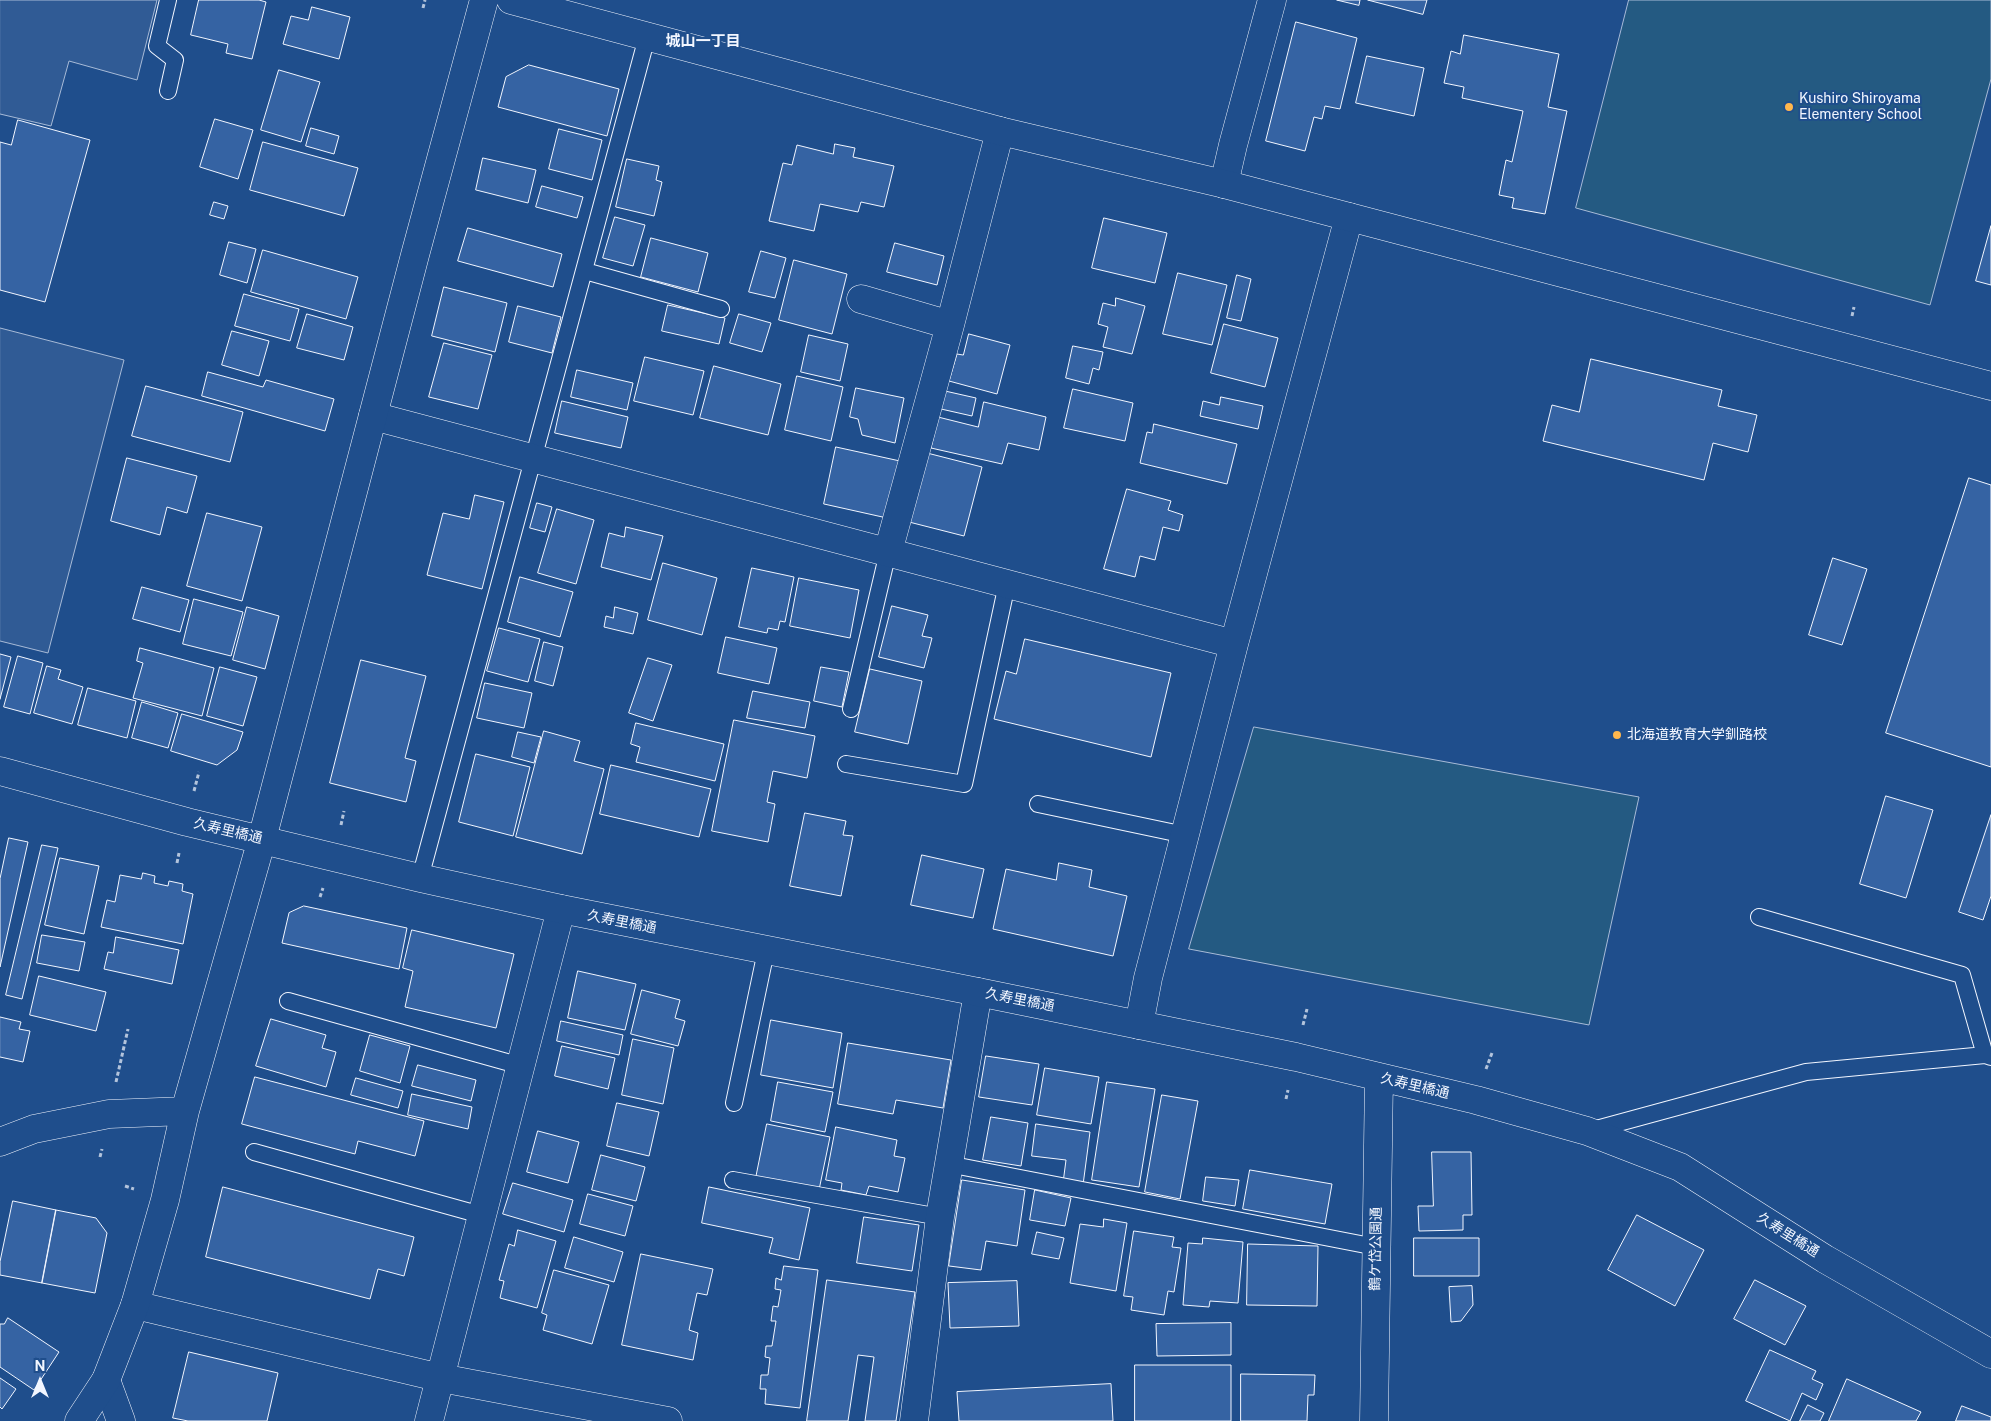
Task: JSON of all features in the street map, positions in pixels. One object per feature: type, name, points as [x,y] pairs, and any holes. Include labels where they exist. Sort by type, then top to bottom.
[{"type":"street","points":[[79,1421],[106,1380],[135,1305],[165,1200],[185,1111],[262,839],[484,0]]},
{"type":"street","points":[[511,0],[1000,131],[1224,184],[1991,386]]},
{"type":"street","points":[[1224,184],[1272,0]]},
{"type":"street","points":[[888,552],[950,325],[1000,131]]},
{"type":"street","points":[[1139,1024],[1148,978],[1234,644],[1349,217]]},
{"type":"street","points":[[861,299],[950,325]]},
{"type":"street","points":[[373,416],[1234,644]]},
{"type":"street","name":"久寿里橋通","points":[[0,771],[187,822],[561,910],[1139,1024],[1296,1057],[1476,1100],[1587,1131],[1680,1167],[1825,1259],[1991,1354]]},
{"type":"street","points":[[429,1421],[561,910]]},
{"type":"street","points":[[914,1421],[940,1217],[978,992]]},
{"type":"street","name":"鶴ケ岱公園通","points":[[1374,1421],[1379,1077]]},
{"type":"street","points":[[0,1142],[34,1129],[109,1114],[185,1111]]},
{"type":"street","points":[[135,1305],[441,1378],[668,1421]]},
{"type":"street","points":[[106,1380],[121,1421]]},
{"type":"lane","points":[[168,0],[157,46],[176,60],[168,91]]},
{"type":"lane","points":[[420,878],[647,37]]},
{"type":"lane","points":[[584,271],[721,309]]},
{"type":"lane","points":[[851,709],[888,552]]},
{"type":"lane","points":[[846,764],[964,784],[1007,584]]},
{"type":"lane","points":[[1038,804],[1185,835]]},
{"type":"lane","points":[[1587,1131],[1806,1072],[1988,1056],[1962,975],[1759,917]]},
{"type":"lane","points":[[734,1103],[766,951]]},
{"type":"lane","points":[[288,1001],[521,1066]]},
{"type":"lane","points":[[254,1152],[481,1215]]},
{"type":"lane","points":[[948,1164],[1376,1247]]},
{"type":"lane","points":[[733,1180],[940,1217]]},
{"type":"path","points":[[423,8],[425,0]]},
{"type":"shaded area","points":[[0,0],[157,0],[137,80],[69,61],[51,126],[0,114]]},
{"type":"shaded area","name":"Kushiro Shiroyama Elementery School","points":[[1629,0],[1991,0],[1991,79],[1930,305],[1576,208]]},
{"type":"shaded area","points":[[0,328],[124,360],[48,653],[0,641]]},
{"type":"shaded area","points":[[1254,727],[1639,797],[1589,1025],[1189,949]]},
{"type":"building","points":[[199,0],[259,0],[266,2],[252,59],[226,53],[228,44],[191,35]]},
{"type":"building","points":[[1337,0],[1360,0],[1359,5]]},
{"type":"building","points":[[1368,0],[1427,0],[1423,14]]},
{"type":"building","points":[[312,7],[350,17],[339,59],[283,44],[291,16],[308,20]]},
{"type":"building","points":[[1296,22],[1357,38],[1340,109],[1325,106],[1322,119],[1314,117],[1305,151],[1266,141]]},
{"type":"building","points":[[1464,35],[1559,54],[1548,107],[1567,111],[1545,214],[1512,208],[1514,198],[1499,195],[1506,160],[1512,162],[1523,111],[1462,98],[1464,87],[1444,83],[1451,51],[1460,54]]},
{"type":"building","points":[[1367,56],[1424,68],[1414,116],[1356,103]]},
{"type":"building","points":[[529,65],[619,89],[607,136],[498,107],[506,77]]},
{"type":"building","points":[[279,70],[320,82],[301,142],[261,130]]},
{"type":"building","points":[[215,119],[253,130],[238,179],[200,167]]},
{"type":"building","points":[[18,120],[90,140],[45,302],[0,290],[0,142],[11,145]]},
{"type":"building","points":[[311,128],[339,136],[334,154],[306,146]]},
{"type":"building","points":[[559,129],[602,140],[592,180],[549,169]]},
{"type":"building","points":[[263,142],[358,168],[344,216],[250,190]]},
{"type":"building","points":[[835,144],[855,148],[853,157],[894,166],[884,207],[861,202],[858,212],[820,204],[814,231],[769,221],[783,163],[792,165],[797,145],[833,154]]},
{"type":"building","points":[[483,158],[536,170],[528,203],[476,190]]},
{"type":"building","points":[[627,159],[659,166],[656,180],[662,182],[654,216],[616,207]]},
{"type":"building","points":[[542,186],[583,197],[577,218],[536,207]]},
{"type":"building","points":[[214,202],[228,206],[224,219],[210,215]]},
{"type":"building","points":[[615,217],[645,225],[633,266],[603,258]]},
{"type":"building","points":[[1104,218],[1167,233],[1155,283],[1092,268]]},
{"type":"building","points":[[1991,226],[1991,285],[1976,281]]},
{"type":"building","points":[[468,228],[562,254],[553,287],[458,261]]},
{"type":"building","points":[[651,238],[708,253],[698,292],[641,277]]},
{"type":"building","points":[[229,242],[256,249],[247,283],[220,275]]},
{"type":"building","points":[[895,243],[944,256],[937,285],[887,272]]},
{"type":"building","points":[[263,250],[358,277],[346,319],[251,292]]},
{"type":"building","points":[[761,251],[786,258],[775,298],[749,292]]},
{"type":"building","points":[[794,260],[847,274],[832,334],[779,320]]},
{"type":"building","points":[[1178,273],[1227,285],[1212,345],[1163,334]]},
{"type":"building","points":[[1237,275],[1251,279],[1241,321],[1227,318]]},
{"type":"building","points":[[444,287],[507,303],[495,352],[432,336]]},
{"type":"building","points":[[244,294],[299,309],[290,341],[235,326]]},
{"type":"building","points":[[1116,298],[1145,306],[1132,354],[1103,347],[1108,327],[1098,324],[1103,303],[1115,306]]},
{"type":"building","points":[[668,305],[725,318],[719,344],[662,331]]},
{"type":"building","points":[[518,306],[561,317],[552,353],[509,342]]},
{"type":"building","points":[[307,314],[353,327],[344,360],[297,348]]},
{"type":"building","points":[[739,314],[771,323],[762,352],[730,343]]},
{"type":"building","points":[[1224,324],[1278,338],[1265,387],[1211,373]]},
{"type":"building","points":[[232,331],[269,341],[259,376],[222,365]]},
{"type":"building","points":[[969,334],[1010,345],[997,394],[949,381],[957,354],[963,355]]},
{"type":"building","points":[[809,335],[848,344],[840,381],[801,372]]},
{"type":"building","points":[[444,343],[492,355],[478,409],[429,397]]},
{"type":"building","points":[[1073,346],[1103,352],[1099,370],[1093,368],[1089,384],[1066,378]]},
{"type":"building","points":[[645,357],[704,371],[693,415],[634,401]]},
{"type":"building","points":[[1591,359],[1722,390],[1718,406],[1757,415],[1748,452],[1713,443],[1704,480],[1543,441],[1552,405],[1579,412]]},
{"type":"building","points":[[714,366],[781,384],[768,435],[700,418]]},
{"type":"building","points":[[577,370],[633,383],[627,410],[571,397]]},
{"type":"building","points":[[208,372],[263,387],[266,380],[334,399],[325,431],[202,396]]},
{"type":"building","points":[[797,376],[843,387],[831,441],[785,430]]},
{"type":"building","points":[[146,386],[243,412],[230,462],[132,436]]},
{"type":"building","points":[[856,388],[904,398],[895,443],[862,435],[858,419],[850,417]]},
{"type":"building","points":[[1073,389],[1133,403],[1125,441],[1064,428]]},
{"type":"building","points":[[945,391],[976,398],[972,416],[941,409]]},
{"type":"building","points":[[1221,397],[1263,406],[1258,429],[1200,416],[1203,401],[1219,405]]},
{"type":"building","points":[[562,401],[628,417],[621,448],[555,433]]},
{"type":"building","points":[[984,402],[1046,417],[1039,450],[1008,443],[1002,464],[931,448],[938,417],[978,427]]},
{"type":"building","points":[[1154,424],[1237,444],[1227,484],[1140,463],[1147,432],[1152,433]]},
{"type":"building","points":[[836,447],[900,461],[887,518],[824,504]]},
{"type":"building","points":[[927,453],[982,467],[964,536],[909,522]]},
{"type":"building","points":[[127,458],[197,476],[187,513],[167,507],[160,535],[111,521]]},
{"type":"building","points":[[1969,478],[1991,485],[1991,767],[1886,733]]},
{"type":"building","points":[[1127,489],[1171,501],[1168,510],[1183,515],[1179,531],[1163,527],[1155,560],[1140,556],[1135,577],[1104,569]]},
{"type":"building","points":[[475,495],[504,502],[482,589],[427,575],[443,513],[469,519]]},
{"type":"building","points":[[537,503],[552,507],[545,532],[530,528]]},
{"type":"building","points":[[557,509],[594,520],[576,584],[538,573]]},
{"type":"building","points":[[207,513],[262,527],[242,601],[187,586]]},
{"type":"building","points":[[626,527],[663,536],[651,580],[601,567],[609,533],[624,537]]},
{"type":"building","points":[[1833,558],[1867,569],[1842,645],[1809,635]]},
{"type":"building","points":[[663,563],[717,578],[702,635],[648,620]]},
{"type":"building","points":[[752,568],[794,577],[785,622],[780,621],[778,630],[768,628],[767,633],[739,627]]},
{"type":"building","points":[[520,577],[573,592],[560,637],[508,622]]},
{"type":"building","points":[[799,578],[859,590],[850,638],[790,626]]},
{"type":"building","points":[[142,587],[189,600],[180,632],[133,619]]},
{"type":"building","points":[[194,599],[243,612],[231,656],[183,644]]},
{"type":"building","points":[[892,606],[928,615],[922,636],[932,638],[924,668],[879,657]]},
{"type":"building","points":[[247,607],[279,616],[265,669],[233,660]]},
{"type":"building","points":[[615,607],[638,613],[633,634],[604,627],[606,616],[613,618]]},
{"type":"building","points":[[499,628],[540,639],[528,682],[487,671]]},
{"type":"building","points":[[726,637],[777,648],[769,684],[718,673]]},
{"type":"building","points":[[1025,639],[1171,673],[1151,757],[994,719],[1006,671],[1016,674]]},
{"type":"building","points":[[544,642],[563,647],[553,686],[535,681]]},
{"type":"building","points":[[140,648],[214,668],[202,716],[133,698],[143,663],[137,661]]},
{"type":"building","points":[[0,654],[11,657],[0,699]]},
{"type":"building","points":[[18,656],[43,663],[30,714],[4,707]]},
{"type":"building","points":[[648,658],[672,665],[653,721],[629,713]]},
{"type":"building","points":[[361,660],[426,676],[405,758],[416,761],[406,802],[330,783]]},
{"type":"building","points":[[47,666],[61,670],[58,679],[83,687],[72,724],[34,713]]},
{"type":"building","points":[[220,667],[257,677],[243,726],[207,716]]},
{"type":"building","points":[[821,667],[849,672],[842,707],[814,701]]},
{"type":"building","points":[[870,669],[922,681],[908,744],[855,732]]},
{"type":"building","points":[[485,683],[532,693],[524,728],[477,718]]},
{"type":"building","points":[[88,688],[136,701],[127,738],[78,725]]},
{"type":"building","points":[[753,691],[810,702],[805,728],[747,718]]},
{"type":"building","points":[[142,702],[178,713],[168,748],[132,738]]},
{"type":"building","points":[[182,714],[243,732],[237,750],[217,765],[171,751]]},
{"type":"building","points":[[734,720],[815,736],[807,778],[773,771],[767,802],[775,804],[768,842],[712,831]]},
{"type":"building","points":[[636,723],[724,744],[715,781],[636,762],[640,747],[631,744]]},
{"type":"building","points":[[544,731],[580,741],[574,761],[604,769],[582,854],[516,837]]},
{"type":"building","points":[[518,732],[541,737],[534,763],[512,757]]},
{"type":"building","points":[[476,754],[530,767],[513,836],[459,822]]},
{"type":"building","points":[[611,765],[711,789],[699,837],[600,814]]},
{"type":"building","points":[[1886,796],[1933,810],[1906,898],[1860,884]]},
{"type":"building","points":[[805,813],[846,821],[843,835],[853,836],[841,896],[790,886]]},
{"type":"building","points":[[1991,815],[1991,896],[1983,920],[1959,912]]},
{"type":"building","points":[[9,838],[28,842],[0,967],[0,879]]},
{"type":"building","points":[[42,845],[58,848],[22,999],[6,995]]},
{"type":"building","points":[[922,855],[984,869],[973,918],[911,905]]},
{"type":"building","points":[[60,858],[99,866],[84,934],[45,925]]},
{"type":"building","points":[[1059,863],[1092,870],[1089,887],[1127,896],[1113,956],[993,929],[1006,869],[1056,880]]},
{"type":"building","points":[[143,873],[155,876],[154,883],[168,886],[169,881],[183,884],[182,891],[193,894],[183,944],[101,927],[107,900],[115,902],[120,875],[141,879]]},
{"type":"building","points":[[304,906],[407,928],[399,969],[282,943],[289,913]]},
{"type":"building","points":[[412,930],[514,954],[496,1028],[405,1007],[413,971],[403,968]]},
{"type":"building","points":[[42,935],[85,942],[79,971],[37,963]]},
{"type":"building","points":[[116,937],[179,950],[172,984],[104,969],[108,952],[113,953]]},
{"type":"building","points":[[578,971],[636,984],[625,1030],[568,1018]]},
{"type":"building","points":[[39,976],[106,992],[96,1031],[30,1015]]},
{"type":"building","points":[[642,990],[680,1000],[675,1018],[685,1021],[678,1046],[631,1034]]},
{"type":"building","points":[[0,1017],[21,1022],[19,1029],[30,1031],[23,1062],[0,1057]]},
{"type":"building","points":[[271,1019],[326,1035],[322,1048],[336,1052],[326,1087],[256,1066]]},
{"type":"building","points":[[771,1020],[842,1033],[833,1088],[761,1075]]},
{"type":"building","points":[[561,1021],[623,1035],[619,1055],[557,1041]]},
{"type":"building","points":[[370,1035],[410,1046],[400,1083],[360,1071]]},
{"type":"building","points":[[633,1039],[674,1048],[663,1104],[622,1095]]},
{"type":"building","points":[[848,1043],[951,1060],[943,1108],[896,1100],[893,1114],[838,1104]]},
{"type":"building","points":[[562,1046],[615,1058],[608,1089],[555,1076]]},
{"type":"building","points":[[986,1056],[1039,1064],[1032,1105],[979,1097]]},
{"type":"building","points":[[418,1065],[476,1080],[471,1101],[412,1086]]},
{"type":"building","points":[[1045,1068],[1099,1077],[1091,1124],[1037,1115]]},
{"type":"building","points":[[255,1077],[424,1121],[415,1156],[358,1141],[355,1154],[242,1124]]},
{"type":"building","points":[[356,1078],[403,1091],[398,1108],[351,1095]]},
{"type":"building","points":[[778,1082],[833,1092],[825,1132],[771,1121]]},
{"type":"building","points":[[1107,1082],[1155,1089],[1139,1187],[1092,1180]]},
{"type":"building","points":[[412,1094],[472,1107],[468,1129],[408,1115]]},
{"type":"building","points":[[1162,1095],[1198,1101],[1180,1199],[1145,1192]]},
{"type":"building","points":[[617,1103],[659,1112],[649,1156],[607,1146]]},
{"type":"building","points":[[991,1117],[1028,1123],[1021,1166],[983,1160]]},
{"type":"building","points":[[767,1124],[830,1137],[819,1190],[756,1178]]},
{"type":"building","points":[[1036,1124],[1090,1132],[1083,1185],[1063,1183],[1066,1160],[1032,1156]]},
{"type":"building","points":[[836,1127],[897,1140],[894,1156],[905,1158],[898,1192],[869,1186],[866,1195],[841,1190],[842,1183],[826,1180]]},
{"type":"building","points":[[538,1131],[579,1142],[568,1183],[527,1172]]},
{"type":"building","points":[[1432,1152],[1471,1152],[1472,1215],[1463,1215],[1463,1230],[1419,1231],[1418,1206],[1433,1206]]},
{"type":"building","points":[[601,1155],[645,1167],[636,1201],[592,1190]]},
{"type":"building","points":[[1250,1170],[1332,1184],[1325,1224],[1243,1209]]},
{"type":"building","points":[[1206,1177],[1239,1180],[1235,1206],[1203,1201]]},
{"type":"building","points":[[962,1180],[1025,1190],[1017,1246],[986,1241],[981,1270],[949,1266]]},
{"type":"building","points":[[513,1183],[573,1200],[564,1232],[503,1214]]},
{"type":"building","points":[[223,1187],[414,1237],[404,1276],[378,1269],[370,1299],[206,1257]]},
{"type":"building","points":[[709,1187],[810,1208],[799,1260],[769,1253],[773,1238],[702,1223]]},
{"type":"building","points":[[1035,1190],[1071,1198],[1065,1226],[1030,1220]]},
{"type":"building","points":[[588,1194],[633,1206],[625,1236],[580,1224]]},
{"type":"building","points":[[13,1201],[56,1210],[42,1283],[0,1275],[0,1262]]},
{"type":"building","points":[[56,1210],[96,1218],[107,1233],[95,1293],[42,1283]]},
{"type":"building","points":[[1637,1215],[1704,1250],[1675,1306],[1608,1270]]},
{"type":"building","points":[[864,1217],[919,1225],[912,1271],[857,1263]]},
{"type":"building","points":[[1104,1219],[1127,1223],[1116,1291],[1070,1283],[1080,1224],[1103,1227]]},
{"type":"building","points":[[518,1230],[556,1241],[537,1308],[500,1298],[504,1281],[499,1280],[509,1244],[514,1246]]},
{"type":"building","points":[[1134,1231],[1174,1237],[1172,1247],[1181,1248],[1174,1292],[1168,1291],[1164,1315],[1131,1310],[1133,1297],[1124,1296]]},
{"type":"building","points":[[1037,1232],[1064,1238],[1059,1259],[1032,1254]]},
{"type":"building","points":[[574,1237],[623,1252],[614,1282],[565,1268]]},
{"type":"building","points":[[1203,1238],[1243,1242],[1238,1303],[1210,1301],[1209,1307],[1183,1305],[1188,1243],[1202,1244]]},
{"type":"building","points":[[1414,1238],[1479,1238],[1479,1276],[1414,1276]]},
{"type":"building","points":[[1248,1244],[1318,1246],[1317,1306],[1247,1305]]},
{"type":"building","points":[[641,1254],[713,1269],[707,1295],[697,1293],[689,1330],[698,1333],[693,1360],[622,1345]]},
{"type":"building","points":[[784,1266],[818,1270],[800,1408],[765,1404],[766,1389],[760,1389],[761,1375],[768,1375],[770,1358],[765,1357],[766,1346],[772,1346],[776,1321],[771,1321],[773,1306],[778,1307],[781,1290],[775,1289],[776,1278],[781,1280]]},
{"type":"building","points":[[554,1270],[609,1285],[592,1344],[543,1330],[547,1315],[542,1313]]},
{"type":"building","points":[[827,1280],[915,1292],[896,1421],[865,1421],[874,1357],[858,1355],[848,1421],[807,1421]]},
{"type":"building","points":[[1755,1280],[1806,1306],[1785,1345],[1734,1319]]},
{"type":"building","points":[[1017,1281],[1019,1326],[950,1328],[948,1283]]},
{"type":"building","points":[[1472,1286],[1473,1305],[1461,1321],[1451,1322],[1449,1287]]},
{"type":"building","points":[[8,1318],[59,1352],[34,1390],[0,1367],[0,1324],[4,1324]]},
{"type":"building","points":[[1231,1323],[1231,1355],[1157,1356],[1156,1324]]},
{"type":"building","points":[[1770,1350],[1816,1371],[1812,1379],[1823,1384],[1816,1400],[1802,1393],[1790,1421],[1746,1401]]},
{"type":"building","points":[[189,1352],[278,1373],[267,1421],[188,1421],[173,1418]]},
{"type":"building","points":[[1135,1365],[1231,1365],[1231,1421],[1135,1421]]},
{"type":"building","points":[[1241,1374],[1315,1375],[1314,1395],[1308,1395],[1307,1421],[1241,1421]]},
{"type":"building","points":[[0,1378],[16,1389],[2,1409],[0,1407]]},
{"type":"building","points":[[1847,1379],[1921,1412],[1916,1421],[1829,1421]]},
{"type":"building","points":[[1111,1384],[1113,1421],[959,1421],[957,1392]]},
{"type":"building","points":[[1808,1405],[1824,1413],[1820,1421],[1800,1421]]},
{"type":"building","points":[[1962,1406],[1991,1417],[1991,1421],[1956,1421]]},
{"type":"place","name":"Kushiro Shiroyama Elementery School","points":[[1789,107]]},
{"type":"place","name":"北海道教育大学釧路校","points":[[1617,735]]},
{"type":"district","name":"城山一丁目","points":[[703,41]]}]
